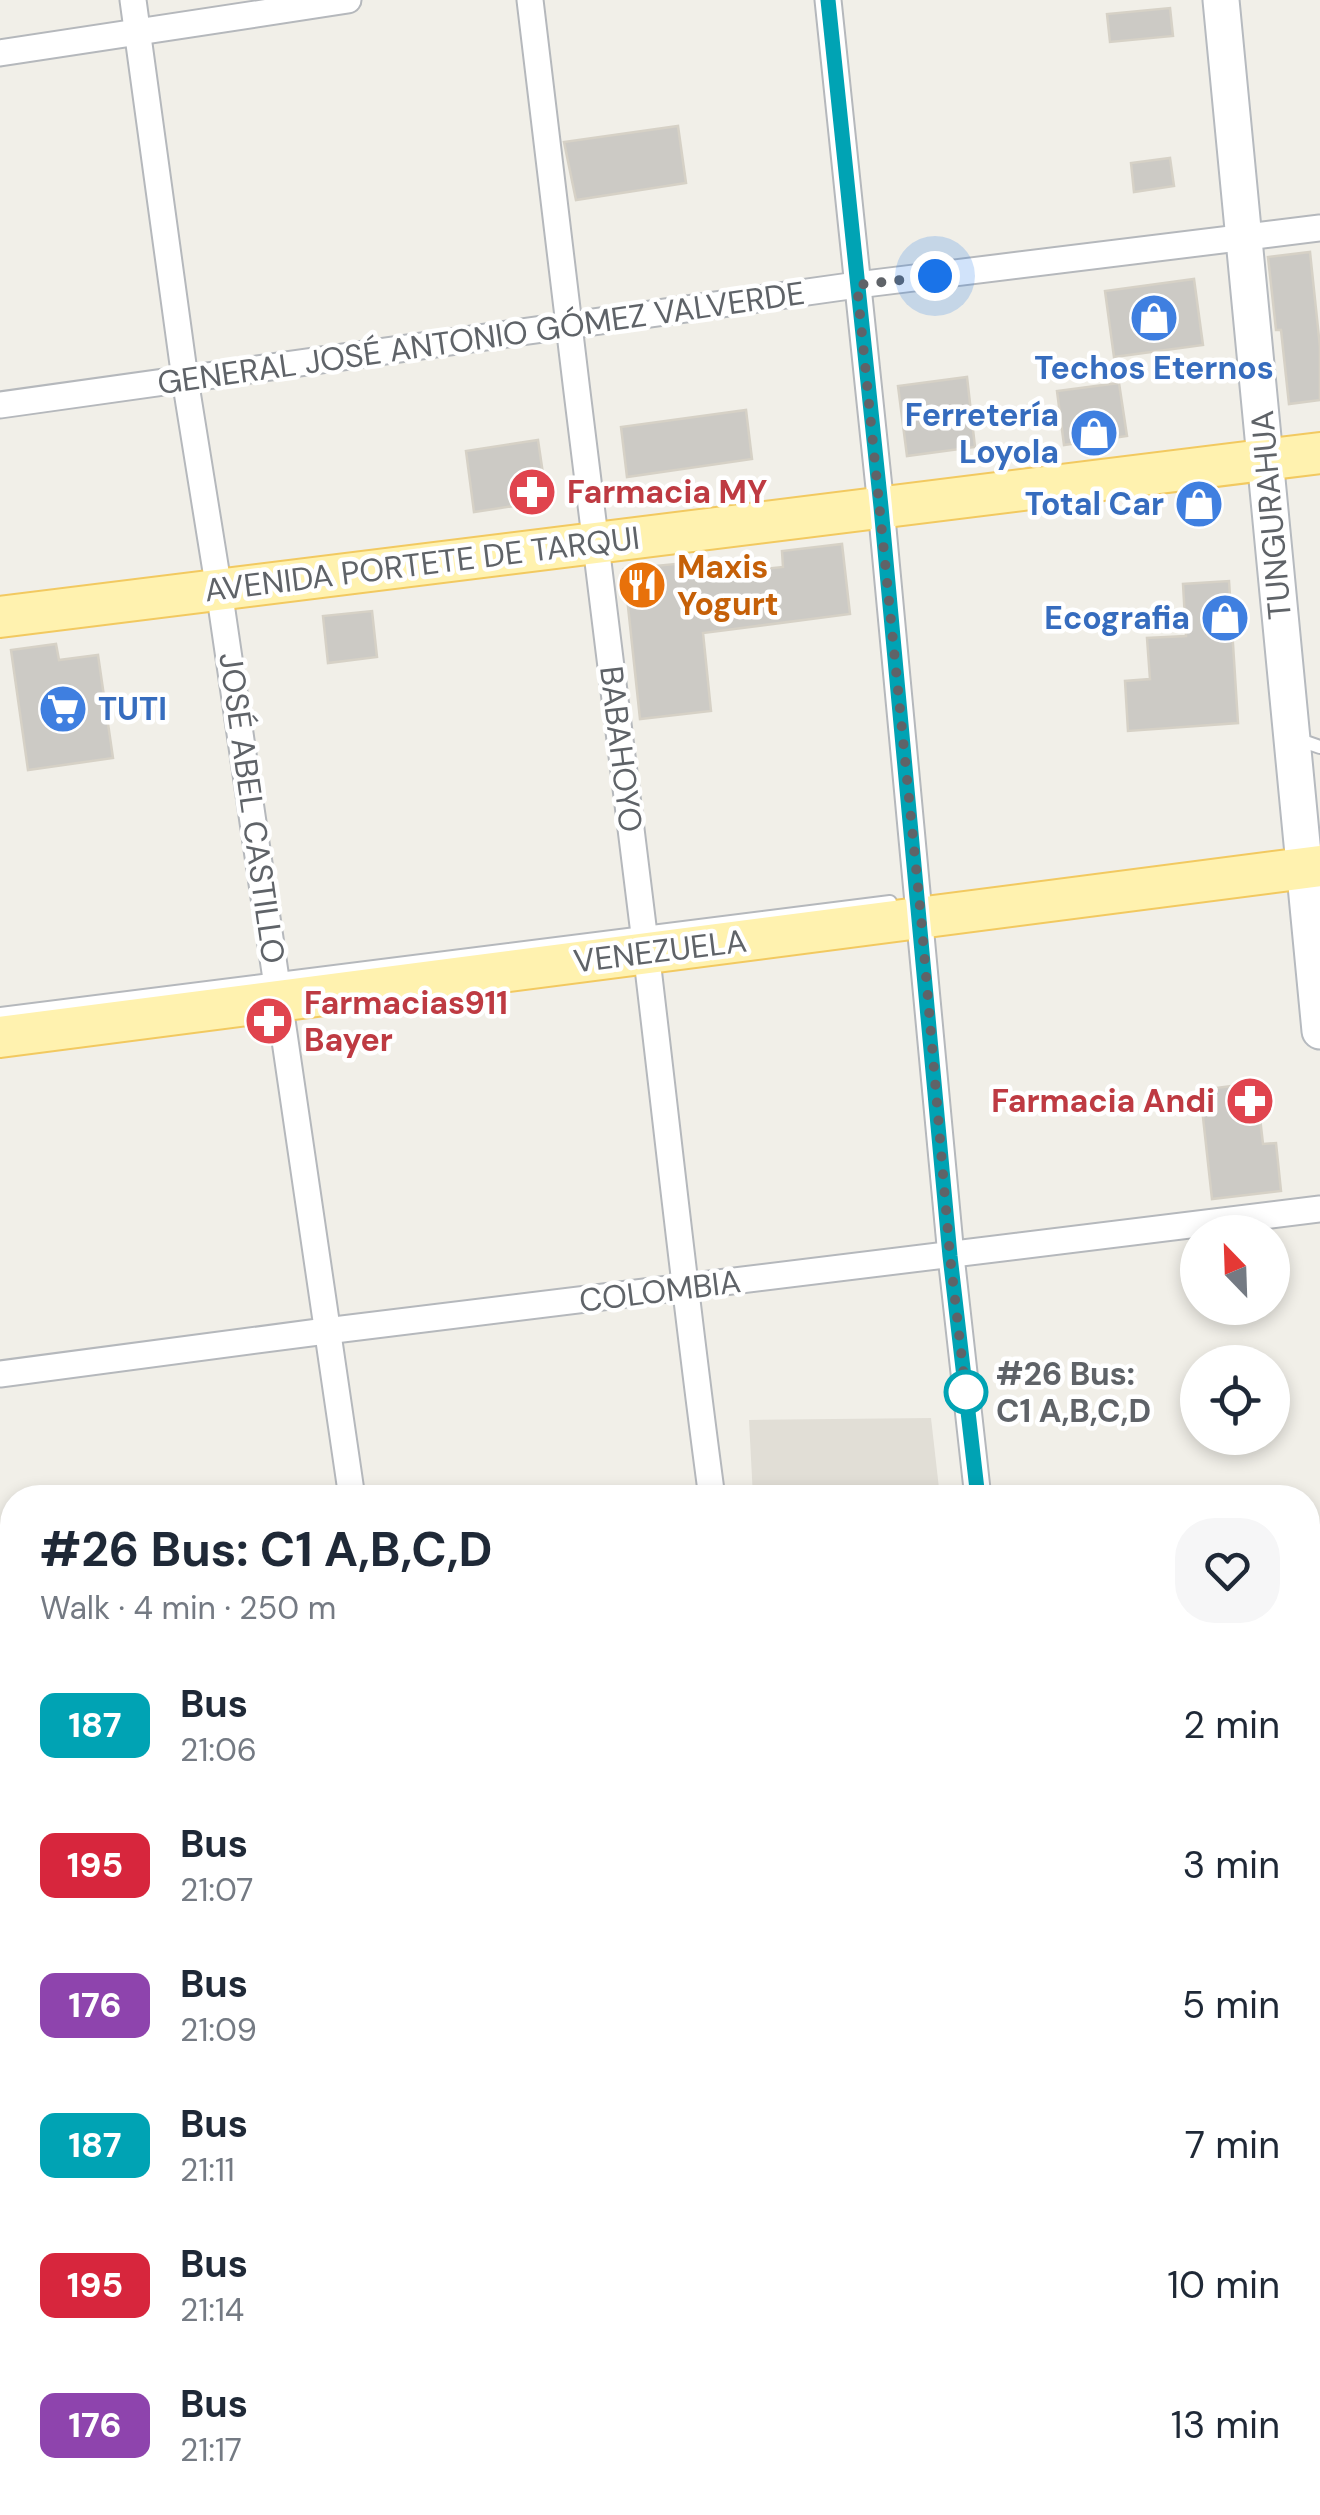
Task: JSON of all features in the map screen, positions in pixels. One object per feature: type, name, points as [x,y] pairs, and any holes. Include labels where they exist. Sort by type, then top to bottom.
[{"type":"main road","name":"TUNGURAHUA","points":[[1221,0],[1265,460],[1306,742],[1306,849],[1320,1031]]},
{"type":"main road","name":"AVENIDA PORTETE DE TARQUI","points":[[0,617],[1320,453]]},
{"type":"main road","name":"VENEZUELA","points":[[0,1037],[278,990],[644,943],[1306,849]]},
{"type":"street","name":"JOSÉ ABEL CASTILLO","points":[[133,0],[185,379],[220,590],[350,1485]]},
{"type":"street","points":[[0,53],[348,0]]},
{"type":"street","name":"BABAHOYO","points":[[530,0],[710,1485]]},
{"type":"street","points":[[828,0],[926,904],[950,1256],[976,1485]]},
{"type":"street","name":"GENERAL JOSÉ ANTONIO GÓMEZ VALVERDE","points":[[0,405],[857,285],[1320,228]]},
{"type":"street","name":"COLOMBIA","points":[[0,1374],[1320,1210]]},
{"type":"lane","name":"VENEZUELA","points":[[0,1014],[278,990]]},
{"type":"shaded area","points":[[931,1418],[939,1485],[752,1485],[749,1420]]},
{"type":"building","points":[[1170,8],[1173,36],[1110,42],[1107,14]]},
{"type":"building","points":[[678,126],[686,183],[576,200],[564,142]]},
{"type":"building","points":[[1170,158],[1174,186],[1134,192],[1131,163]]},
{"type":"building","points":[[1310,252],[1320,347],[1320,400],[1289,404],[1268,257]]},
{"type":"building","name":"Techos Eternos","points":[[1194,279],[1203,345],[1114,357],[1105,291]]},
{"type":"building","points":[[967,377],[975,447],[907,456],[898,386]]},
{"type":"building","points":[[1119,383],[1127,436],[1064,445],[1057,391]]},
{"type":"building","points":[[746,410],[752,459],[627,477],[621,427]]},
{"type":"building","points":[[538,440],[547,501],[474,512],[466,451]]},
{"type":"building","points":[[842,544],[850,614],[703,633],[711,711],[640,719],[624,569],[695,562],[696,576],[783,567],[782,551]]},
{"type":"building","points":[[1229,581],[1238,723],[1128,731],[1125,681],[1150,679],[1147,638],[1186,636],[1183,584]]},
{"type":"building","points":[[372,611],[377,657],[328,663],[323,616]]},
{"type":"building","name":"TUTI","points":[[56,644],[59,660],[98,655],[113,758],[28,770],[11,650]]},
{"type":"building","points":[[1256,1083],[1263,1144],[1276,1143],[1281,1191],[1212,1199],[1200,1090]]},
{"type":"bus line","name":"187","points":[[828,0],[921,917],[950,1256],[976,1485]]},
{"type":"place","name":"Techos Eternos","points":[[1154,318]]},
{"type":"place","name":"Ferretería Loyola","points":[[1094,433]]},
{"type":"place","name":"Farmacia MY","points":[[532,492]]},
{"type":"place","name":"Total Car","points":[[1199,504]]},
{"type":"place","name":"Maxis Yogurt","points":[[642,585]]},
{"type":"place","name":"Ecografia","points":[[1225,618]]},
{"type":"place","name":"TUTI","points":[[63,709]]},
{"type":"place","name":"Farmacias911 Bayer","points":[[269,1021]]},
{"type":"place","name":"Farmacia Andi","points":[[1250,1101]]},
{"type":"place","name":"#26 Bus: C1 A,B,C,D","points":[[966,1392]]},
{"type":"route","points":[[935,276],[857,285],[966,1392]]}]
